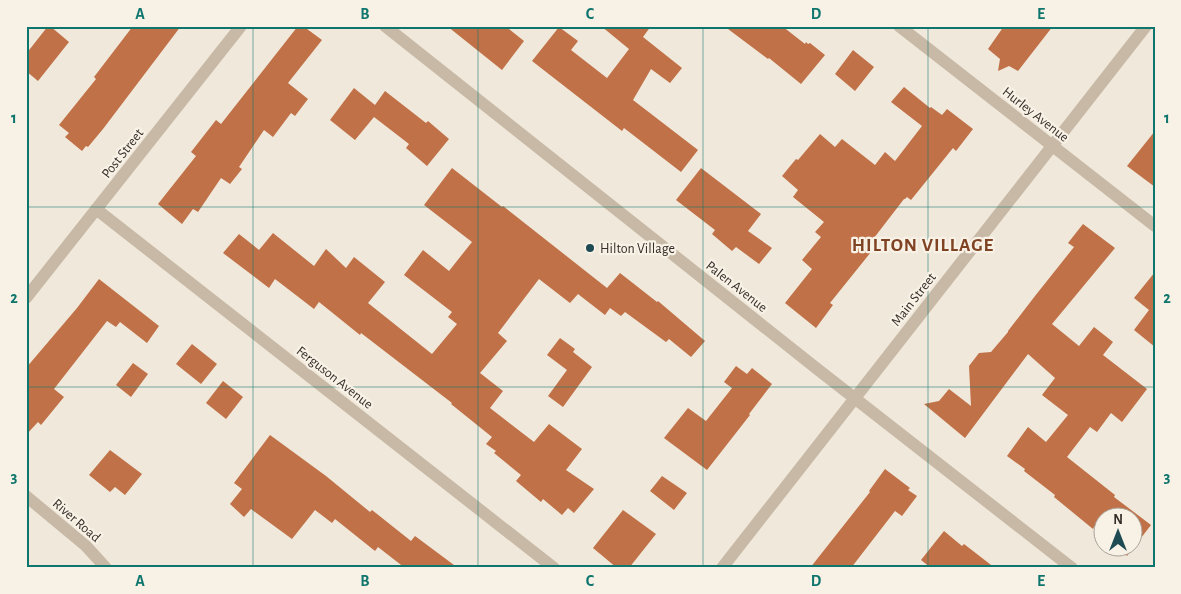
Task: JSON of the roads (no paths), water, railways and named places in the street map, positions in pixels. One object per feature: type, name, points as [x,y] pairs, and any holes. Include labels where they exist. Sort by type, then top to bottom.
[{"type":"street","name":"Post Street","points":[[26,298],[241,26]]},
{"type":"street","name":"Palen Avenue","points":[[384,26],[1072,568]]},
{"type":"street","name":"Hurley Avenue","points":[[899,26],[1155,226]]},
{"type":"street","name":"Main Street","points":[[722,568],[1146,26]]},
{"type":"street","name":"Ferguson Avenue","points":[[96,209],[554,568]]},
{"type":"street","name":"River Road","points":[[26,496],[86,546],[106,568]]},
{"type":"place","name":"Hilton Village","points":[[590,248]]},
{"type":"district","name":"HILTON VILLAGE","points":[[923,244]]}]
